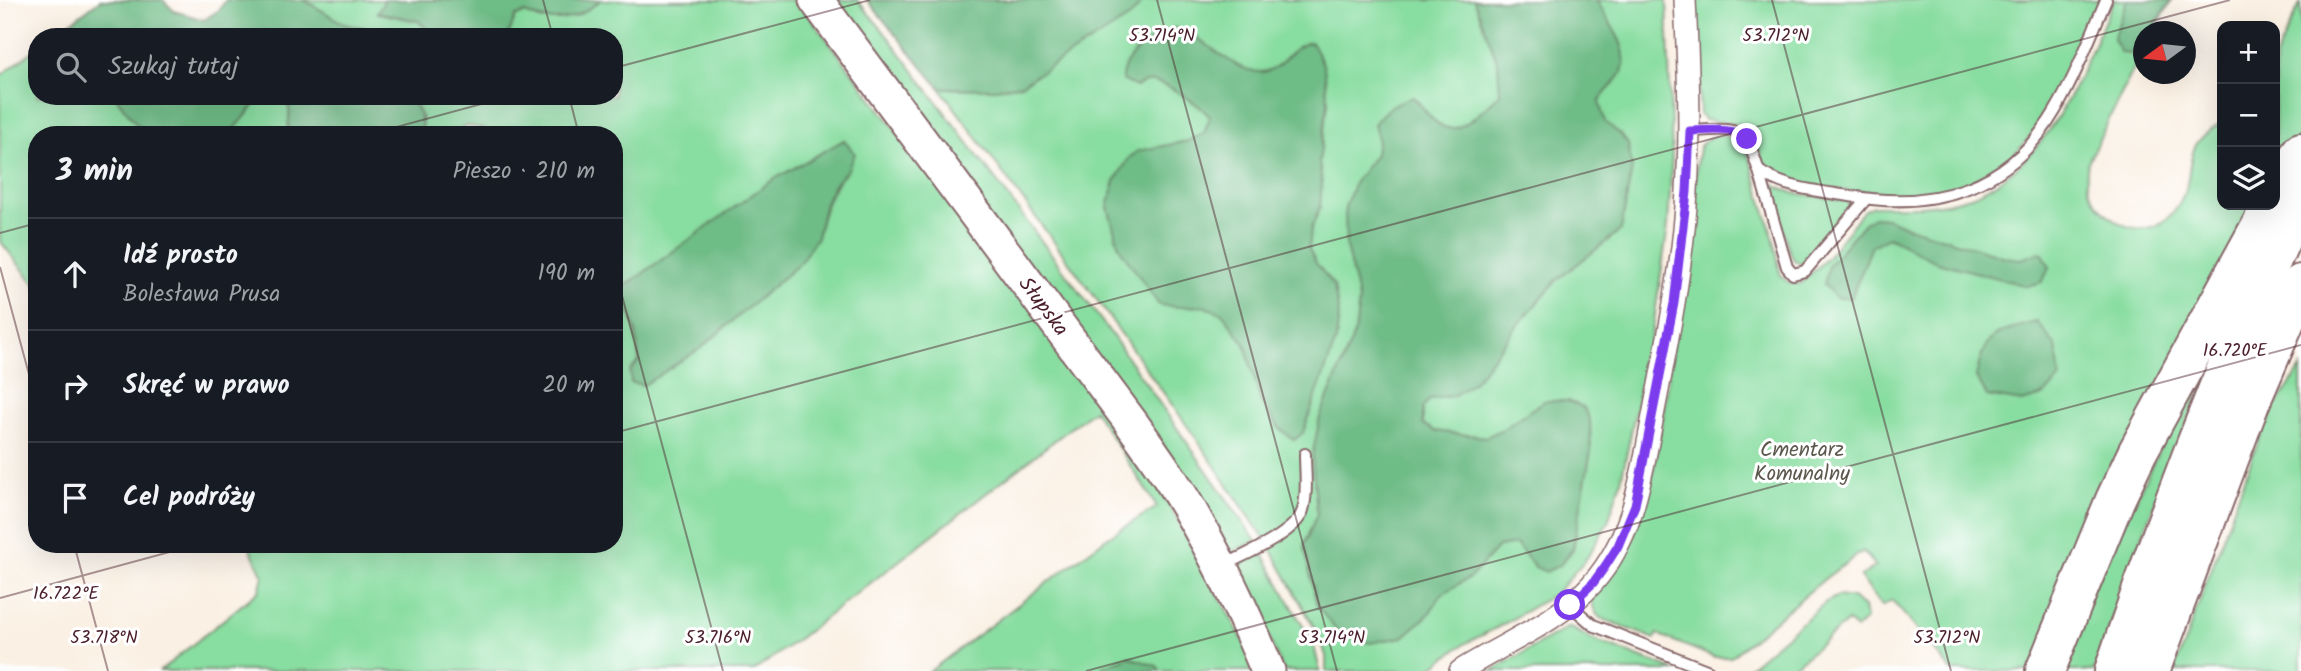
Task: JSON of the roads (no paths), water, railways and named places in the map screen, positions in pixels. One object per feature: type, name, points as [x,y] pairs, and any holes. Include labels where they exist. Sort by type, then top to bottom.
[{"type":"highway","points":[[2280,191],[2301,152]]},
{"type":"highway","points":[[2114,671],[2186,467],[2301,194]]},
{"type":"highway","points":[[2045,671],[2137,453],[2269,210]]},
{"type":"highway","points":[[2150,671],[2250,403],[2301,284]]},
{"type":"highway","points":[[2207,516],[2270,397],[2301,352]]},
{"type":"main road","name":"Słupska","points":[[816,0],[1130,421],[1181,496],[1221,567],[1268,671]]},
{"type":"main road","name":"Słupska","points":[[1249,627],[1276,671]]},
{"type":"street","points":[[1466,668],[1570,605],[1593,583],[1618,546],[1635,505],[1678,276],[1687,192],[1690,131],[1685,0]]},
{"type":"lane","points":[[1759,171],[1785,185],[1866,199],[1906,200],[1953,195],[1988,180],[2012,163],[2035,140],[2054,113],[2073,78],[2106,0]]},
{"type":"lane","points":[[1690,131],[1728,130],[1747,139],[1787,267],[1793,274],[1805,271],[1866,199]]},
{"type":"lane","points":[[1221,567],[1284,532],[1298,520],[1303,510],[1305,494],[1305,454]]},
{"type":"lane","points":[[1570,605],[1593,625],[1709,671]]},
{"type":"park label","name":"Cmentarz Komunalny","points":[[1802,461]]}]
